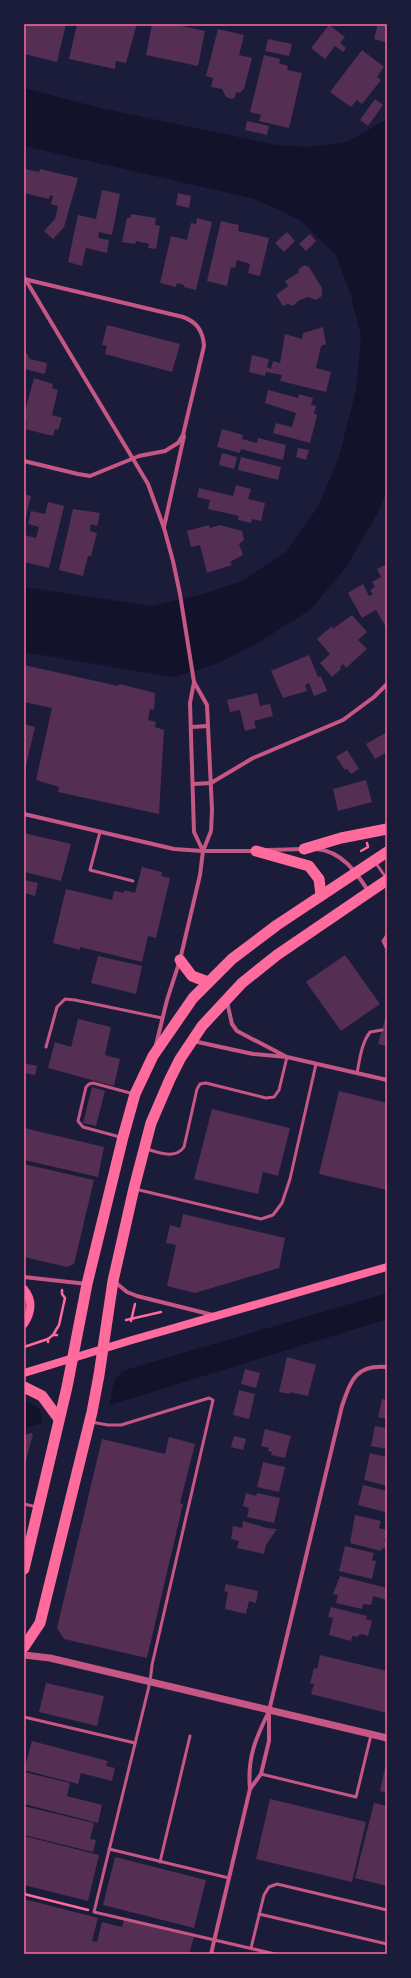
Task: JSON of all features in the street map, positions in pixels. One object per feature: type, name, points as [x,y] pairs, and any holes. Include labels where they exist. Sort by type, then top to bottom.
[{"type":"highway","points":[[304,849],[341,838],[387,829]]},
{"type":"highway","points":[[256,851],[309,866],[319,879],[321,895]]},
{"type":"highway","points":[[24,1569],[59,1421],[87,1284],[123,1137],[135,1094],[153,1056],[180,1016],[208,982],[246,948],[321,895],[387,852]]},
{"type":"highway","points":[[24,1647],[40,1624],[91,1417],[100,1374],[113,1281],[134,1188],[143,1149],[161,1098],[180,1059],[192,1041],[226,998],[259,968],[387,880]]},
{"type":"highway","points":[[180,960],[192,976],[208,982]]},
{"type":"highway","points":[[29,1389],[42,1396],[59,1421]]},
{"type":"main road","points":[[24,1373],[387,1267]]},
{"type":"main road","points":[[24,1289],[28,1294],[31,1305],[28,1317],[24,1324]]},
{"type":"street","points":[[24,278],[178,315],[189,319],[197,325],[202,336],[204,346],[164,528]]},
{"type":"street","points":[[24,278],[148,484],[164,528],[180,594],[194,682],[190,703],[194,832],[203,851]]},
{"type":"street","points":[[24,462],[90,476],[133,458],[170,449],[178,443],[185,430]]},
{"type":"street","points":[[153,1056],[162,1018],[180,960],[200,875],[203,851],[211,831],[212,783],[207,705],[194,682]]},
{"type":"street","points":[[193,784],[212,783],[253,758],[343,720],[374,697],[387,684]]},
{"type":"street","points":[[191,727],[208,726]]},
{"type":"street","points":[[24,814],[169,848],[203,851],[322,850],[332,853],[344,861],[370,892]]},
{"type":"street","points":[[226,998],[229,1016],[237,1031],[287,1057]]},
{"type":"street","points":[[192,1041],[253,1054],[287,1057],[387,1080]]},
{"type":"street","points":[[24,1277],[87,1284]]},
{"type":"street","points":[[113,1281],[127,1292],[137,1296],[215,1316]]},
{"type":"street","points":[[211,1954],[250,1789],[248,1770],[252,1752],[256,1738],[269,1711],[342,1406],[348,1387],[354,1376],[361,1371],[372,1367],[387,1367]]},
{"type":"street","points":[[24,1655],[50,1658],[387,1738]]},
{"type":"street","points":[[250,1789],[261,1774],[269,1741],[269,1711]]},
{"type":"lane","points":[[100,832],[90,870],[133,881]]},
{"type":"lane","points":[[374,860],[387,880]]},
{"type":"lane","points":[[387,935],[383,940],[387,949]]},
{"type":"lane","points":[[46,1047],[57,1007],[65,999],[162,1018]]},
{"type":"lane","points":[[357,1073],[363,1042],[370,1032],[382,1030]]},
{"type":"lane","points":[[143,1149],[173,1156],[180,1153],[184,1147],[196,1089],[200,1084],[206,1083],[266,1098],[274,1097],[279,1090],[287,1057]]},
{"type":"lane","points":[[134,1188],[261,1219],[273,1215],[282,1203],[290,1179],[316,1064]]},
{"type":"lane","points":[[123,1137],[83,1127],[79,1124],[78,1121],[86,1086],[93,1083],[135,1094]]},
{"type":"lane","points":[[91,1417],[108,1425],[121,1425],[209,1398],[213,1400],[152,1665],[150,1682],[94,1912],[275,1954]]},
{"type":"lane","points":[[24,1504],[38,1508]]},
{"type":"lane","points":[[24,1717],[135,1743]]},
{"type":"lane","points":[[261,1774],[356,1797],[371,1735]]},
{"type":"lane","points":[[160,1862],[190,1736]]},
{"type":"lane","points":[[109,1850],[229,1878]]},
{"type":"lane","points":[[251,1948],[264,1895],[269,1887],[277,1884],[387,1910]]},
{"type":"lane","points":[[260,1914],[387,1944]]},
{"type":"path","points":[[361,851],[368,847],[367,843]]},
{"type":"path","points":[[24,1347],[48,1340],[55,1335],[59,1325],[65,1298],[62,1294],[62,1288]]},
{"type":"path","points":[[131,1320],[136,1302],[142,1304]]},
{"type":"path","points":[[126,1320],[131,1320],[162,1311],[155,1307]]},
{"type":"path","points":[[24,1894],[94,1912]]},
{"type":"shaded area","points":[[24,88],[100,108],[276,145],[310,147],[347,142],[387,119],[387,490],[377,514],[347,566],[310,610],[259,642],[219,663],[173,677],[24,652],[24,587],[151,606],[200,595],[242,581],[286,552],[319,505],[339,457],[356,390],[361,336],[351,296],[336,255],[300,220],[255,199],[24,146]]},
{"type":"shaded area","points":[[387,1293],[387,1319],[110,1405],[24,1428],[24,1400]]},
{"type":"pier","points":[[125,1369],[114,1381],[109,1407],[40,1425],[42,1419],[40,1410],[36,1406],[24,1401],[24,1398]]},
{"type":"building","points":[[27,24],[66,24],[57,62],[24,54],[24,35]]},
{"type":"building","points":[[77,24],[137,24],[126,63],[116,61],[115,69],[69,59]]},
{"type":"building","points":[[152,24],[173,24],[205,31],[198,66],[146,55]]},
{"type":"building","points":[[378,24],[387,24],[387,40],[385,42],[374,39]]},
{"type":"building","points":[[329,25],[345,37],[340,43],[346,48],[343,52],[335,46],[325,59],[311,48]]},
{"type":"building","points":[[218,29],[244,35],[239,55],[252,58],[244,89],[239,93],[236,92],[235,97],[232,99],[226,97],[222,89],[211,87],[213,78],[206,76]]},
{"type":"building","points":[[268,39],[292,44],[289,56],[265,51]]},
{"type":"building","points":[[362,50],[384,67],[377,77],[381,80],[362,104],[357,100],[351,107],[330,92]]},
{"type":"building","points":[[264,55],[280,59],[279,63],[288,66],[287,70],[302,73],[289,128],[259,121],[261,115],[250,112]]},
{"type":"building","points":[[375,99],[383,105],[368,126],[360,120]]},
{"type":"building","points":[[247,121],[269,126],[267,135],[245,130]]},
{"type":"building","points":[[25,169],[39,172],[40,169],[78,178],[64,227],[53,239],[44,231],[55,219],[58,206],[51,204],[53,196],[50,195],[49,199],[24,193]]},
{"type":"building","points":[[102,190],[120,194],[112,235],[99,232],[98,238],[109,240],[107,253],[86,248],[82,266],[68,262],[78,215],[96,219]]},
{"type":"building","points":[[178,193],[191,196],[189,208],[176,205]]},
{"type":"building","points":[[131,214],[156,218],[155,225],[160,226],[156,249],[148,248],[149,244],[136,241],[135,244],[122,242],[127,218],[130,218]]},
{"type":"building","points":[[197,218],[212,222],[196,290],[184,287],[184,285],[177,283],[176,287],[160,283],[171,236],[187,240],[191,223],[196,224]]},
{"type":"building","points":[[221,221],[239,225],[238,231],[269,238],[260,276],[248,273],[250,264],[237,260],[235,268],[231,267],[227,286],[207,281]]},
{"type":"building","points":[[287,232],[295,241],[284,252],[275,243]]},
{"type":"building","points":[[310,234],[316,241],[306,251],[299,244]]},
{"type":"building","points":[[304,265],[309,267],[322,288],[322,296],[316,300],[308,297],[298,301],[293,306],[288,304],[283,306],[276,295],[288,286],[285,281],[298,273],[299,269]]},
{"type":"building","points":[[107,325],[180,344],[172,372],[105,354],[107,346],[102,345]]},
{"type":"building","points":[[323,327],[326,344],[321,346],[316,368],[331,372],[326,392],[280,381],[282,375],[266,372],[265,376],[249,372],[252,355],[269,359],[267,367],[271,369],[273,361],[280,363],[285,334],[302,339],[303,333]]},
{"type":"building","points":[[24,349],[30,359],[47,363],[45,374],[24,369]]},
{"type":"building","points":[[34,378],[53,384],[52,388],[58,390],[52,415],[62,418],[58,430],[55,429],[53,436],[25,429],[27,422],[24,421],[24,415]]},
{"type":"building","points":[[268,390],[298,398],[299,394],[313,398],[311,405],[316,406],[314,414],[317,415],[310,443],[273,433],[276,423],[292,427],[296,413],[265,403]]},
{"type":"building","points":[[222,429],[243,435],[242,439],[257,443],[258,438],[286,445],[283,460],[241,449],[240,453],[217,447]]},
{"type":"building","points":[[298,448],[309,450],[306,460],[296,457]]},
{"type":"building","points":[[222,453],[237,457],[234,469],[219,465]]},
{"type":"building","points":[[241,457],[281,467],[278,480],[238,470]]},
{"type":"building","points":[[236,485],[251,489],[248,499],[265,503],[261,521],[252,519],[251,523],[238,520],[239,516],[208,509],[210,500],[197,497],[199,488],[233,496]]},
{"type":"building","points":[[24,494],[31,496],[25,521],[24,521]]},
{"type":"building","points":[[48,502],[64,506],[49,568],[24,562],[25,535],[36,538],[39,527],[28,524],[31,511],[45,514]]},
{"type":"building","points":[[73,509],[100,513],[97,526],[91,524],[90,531],[97,533],[91,556],[88,556],[83,576],[59,570]]},
{"type":"building","points":[[209,525],[210,528],[220,525],[242,531],[244,540],[239,544],[243,555],[230,562],[232,565],[207,573],[200,545],[191,547],[187,531]]},
{"type":"building","points":[[387,564],[386,627],[376,610],[362,618],[348,593],[363,584],[369,596],[373,594],[370,590],[375,587],[372,582],[381,577],[377,569]]},
{"type":"building","points":[[352,615],[367,632],[358,640],[367,649],[346,668],[343,664],[340,667],[341,669],[332,677],[320,663],[330,654],[317,639],[332,626],[333,629]]},
{"type":"building","points":[[309,655],[318,677],[321,676],[327,691],[314,696],[309,683],[305,685],[307,691],[283,698],[271,671]]},
{"type":"building","points":[[24,665],[118,686],[120,684],[155,693],[154,710],[150,709],[148,720],[156,722],[155,727],[164,730],[159,814],[58,792],[59,787],[36,780],[52,708],[24,702]]},
{"type":"building","points":[[257,693],[260,706],[270,704],[273,716],[254,721],[256,728],[245,731],[240,710],[230,712],[227,700]]},
{"type":"building","points":[[24,724],[35,727],[25,770],[24,770]]},
{"type":"building","points":[[387,732],[387,752],[375,759],[366,744]]},
{"type":"building","points":[[347,750],[359,769],[351,774],[347,769],[345,770],[336,757]]},
{"type":"building","points":[[366,780],[372,802],[338,811],[333,789]]},
{"type":"building","points":[[24,833],[71,844],[61,881],[24,872]]},
{"type":"building","points":[[142,867],[162,872],[161,876],[170,878],[156,938],[148,936],[142,962],[80,947],[80,950],[53,943],[66,889],[112,900],[114,891],[124,893],[124,890],[135,893]]},
{"type":"building","points":[[24,880],[38,883],[35,896],[24,893]]},
{"type":"building","points":[[345,955],[380,1004],[341,1031],[306,982]]},
{"type":"building","points":[[98,956],[142,966],[136,994],[91,983]]},
{"type":"building","points":[[387,1012],[387,1046],[378,1044]]},
{"type":"building","points":[[78,1019],[111,1027],[105,1055],[120,1059],[114,1086],[48,1068],[55,1042],[71,1047]]},
{"type":"building","points":[[24,1063],[37,1066],[35,1075],[24,1073]]},
{"type":"building","points":[[92,1087],[105,1091],[96,1126],[83,1123]]},
{"type":"building","points":[[339,1091],[387,1103],[387,1190],[319,1174]]},
{"type":"building","points":[[212,1109],[290,1128],[278,1176],[263,1172],[258,1194],[194,1179]]},
{"type":"building","points":[[24,1128],[104,1147],[98,1177],[24,1160]]},
{"type":"building","points":[[24,1164],[94,1180],[74,1264],[67,1267],[24,1257]]},
{"type":"building","points":[[183,1214],[285,1238],[279,1268],[195,1293],[167,1286],[176,1245],[166,1243],[170,1225],[180,1228]]},
{"type":"building","points":[[287,1357],[316,1365],[308,1396],[290,1392],[290,1394],[279,1392]]},
{"type":"building","points":[[245,1369],[260,1373],[256,1388],[241,1384]]},
{"type":"building","points":[[239,1390],[255,1394],[249,1419],[233,1415]]},
{"type":"building","points":[[382,1399],[387,1400],[387,1419],[378,1417]]},
{"type":"building","points":[[375,1426],[387,1428],[387,1449],[371,1446]]},
{"type":"building","points":[[265,1429],[291,1436],[285,1458],[271,1455],[272,1452],[268,1451],[269,1448],[261,1446]]},
{"type":"building","points":[[31,1433],[33,1434],[24,1468],[24,1435]]},
{"type":"building","points":[[234,1436],[246,1439],[243,1450],[231,1447]]},
{"type":"building","points":[[169,1437],[195,1444],[180,1503],[183,1504],[147,1658],[64,1639],[57,1628],[102,1439],[165,1454]]},
{"type":"building","points":[[370,1453],[387,1457],[387,1486],[364,1480]]},
{"type":"building","points":[[263,1462],[285,1467],[279,1492],[257,1487]]},
{"type":"building","points":[[363,1485],[387,1491],[385,1512],[358,1505]]},
{"type":"building","points":[[246,1493],[256,1496],[257,1493],[280,1498],[274,1523],[247,1517],[249,1508],[243,1506]]},
{"type":"building","points":[[355,1515],[381,1521],[379,1528],[387,1530],[387,1539],[384,1541],[387,1542],[387,1549],[382,1548],[381,1551],[350,1543]]},
{"type":"building","points":[[243,1521],[267,1528],[277,1529],[266,1545],[264,1554],[237,1548],[239,1541],[231,1539],[233,1526],[242,1528]]},
{"type":"building","points":[[345,1546],[374,1553],[372,1560],[376,1561],[372,1579],[339,1571]]},
{"type":"building","points":[[340,1576],[387,1588],[387,1600],[373,1596],[371,1605],[363,1604],[362,1609],[336,1603],[338,1595],[333,1594]]},
{"type":"building","points":[[226,1584],[258,1591],[256,1603],[249,1601],[246,1614],[225,1609],[228,1592],[224,1591]]},
{"type":"building","points":[[331,1607],[367,1616],[366,1619],[372,1621],[368,1636],[363,1634],[358,1635],[358,1637],[352,1636],[351,1641],[329,1635],[333,1618],[328,1617]]},
{"type":"building","points":[[320,1655],[387,1671],[387,1713],[311,1694],[314,1684],[310,1683],[314,1668],[317,1669]]},
{"type":"building","points":[[46,1683],[104,1696],[97,1726],[39,1712]]},
{"type":"building","points":[[32,1741],[108,1761],[106,1766],[115,1768],[112,1781],[81,1773],[78,1784],[24,1770]]},
{"type":"building","points":[[386,1763],[387,1764],[387,1793],[380,1791]]},
{"type":"building","points":[[24,1772],[70,1783],[67,1796],[102,1805],[98,1823],[24,1804]]},
{"type":"building","points":[[270,1799],[366,1822],[352,1882],[256,1859]]},
{"type":"building","points":[[374,1803],[387,1806],[387,1886],[355,1878]]},
{"type":"building","points":[[24,1806],[94,1823],[90,1839],[96,1840],[93,1852],[24,1835]]},
{"type":"building","points":[[24,1836],[99,1855],[88,1901],[24,1885]]},
{"type":"building","points":[[115,1857],[206,1880],[194,1928],[103,1905]]},
{"type":"building","points":[[24,1899],[98,1918],[92,1941],[97,1942],[102,1922],[122,1927],[124,1920],[194,1937],[189,1954],[24,1954]]}]
